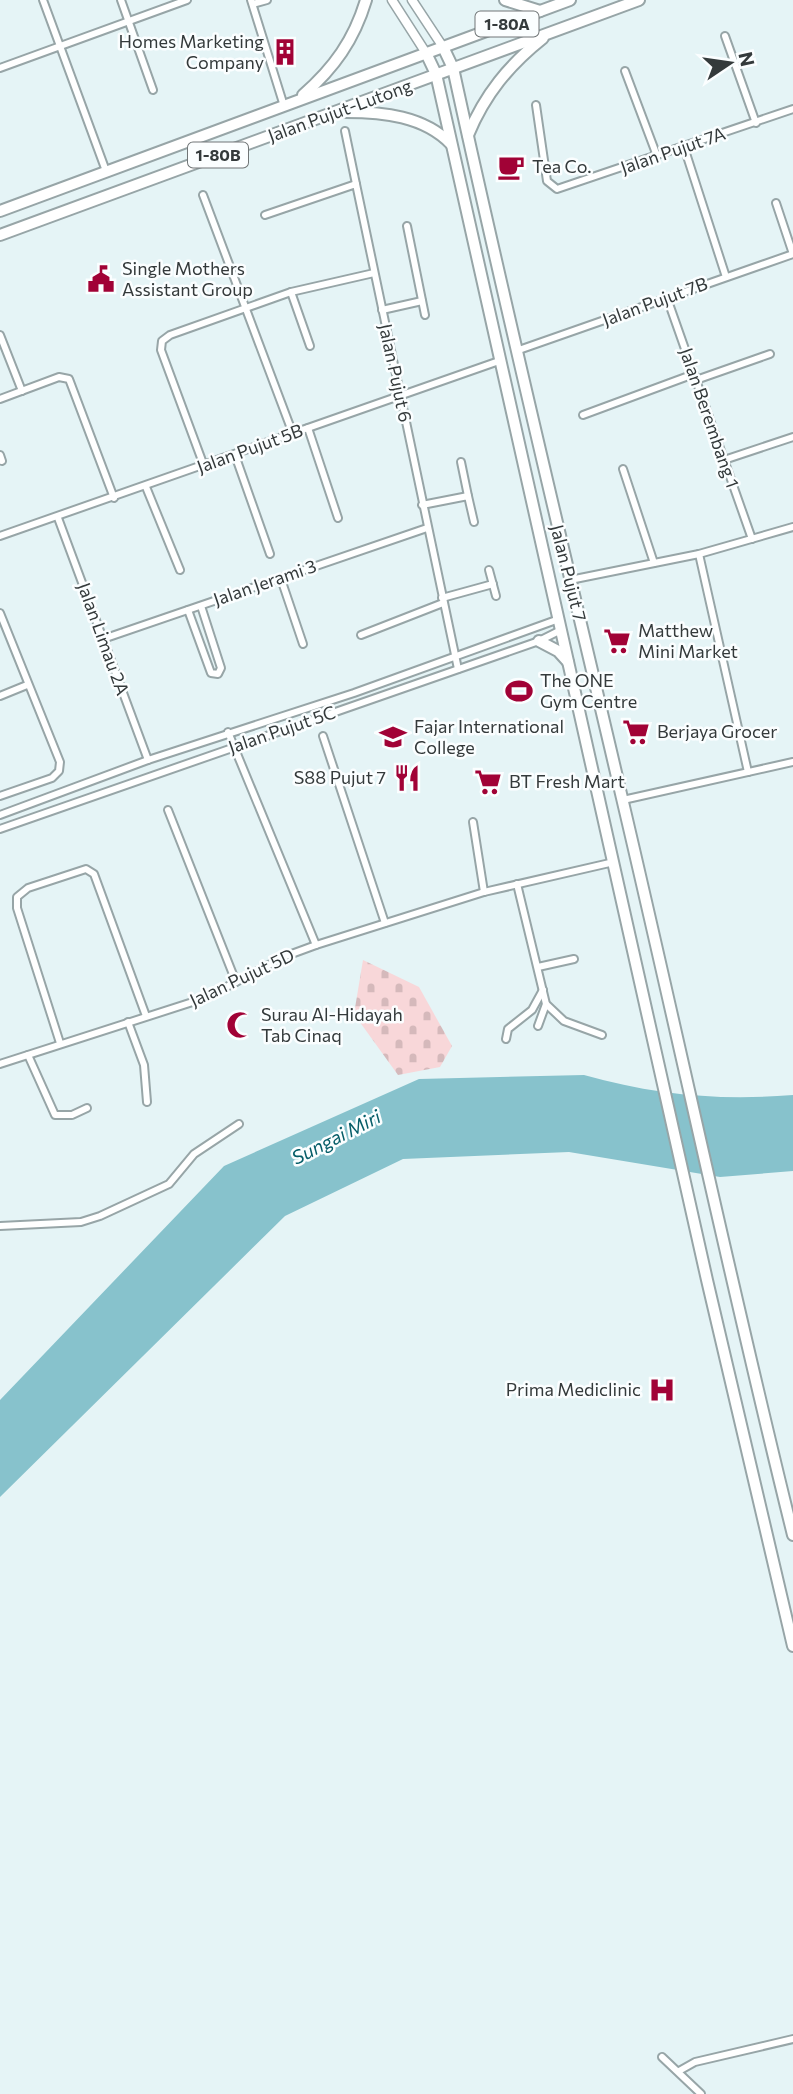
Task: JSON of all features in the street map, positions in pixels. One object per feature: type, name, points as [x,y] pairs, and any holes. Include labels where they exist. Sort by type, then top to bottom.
[{"type":"main road","points":[[295,102],[324,77],[340,57],[357,26],[366,0]]},
{"type":"main road","points":[[505,0],[540,11]]},
{"type":"main road","name":"Jalan Pujut-Lutong","points":[[0,211],[570,0]]},
{"type":"main road","name":"Jalan Pujut-Lutong","points":[[0,235],[639,0]]},
{"type":"main road","points":[[468,135],[478,111],[499,79],[526,51],[554,30]]},
{"type":"main road","name":"Jalan Pujut 7","points":[[443,47],[453,68],[553,512],[623,800],[725,1260],[793,1535]]},
{"type":"main road","name":"Jalan Pujut 7","points":[[426,53],[436,75],[499,361],[562,624],[707,1279],[793,1646]]},
{"type":"main road","points":[[336,113],[370,113],[408,120],[433,128],[451,144]]},
{"type":"main road","points":[[553,512],[554,536],[572,612],[562,624]]},
{"type":"main road","points":[[539,641],[558,651],[570,664]]},
{"type":"street","points":[[43,0],[106,172]]},
{"type":"street","points":[[121,0],[153,90]]},
{"type":"street","points":[[0,68],[187,0]]},
{"type":"street","points":[[267,0],[252,2],[284,106]]},
{"type":"street","points":[[392,0],[426,53]]},
{"type":"street","points":[[412,0],[443,47]]},
{"type":"street","points":[[725,36],[756,122]]},
{"type":"street","points":[[625,71],[657,156]]},
{"type":"street","name":"Jalan Pujut 7A","points":[[536,105],[547,181],[553,188],[562,188],[793,109]]},
{"type":"street","name":"Jalan Pujut 6","points":[[345,131],[458,669]]},
{"type":"street","points":[[684,147],[726,277]]},
{"type":"street","points":[[265,215],[356,184]]},
{"type":"street","points":[[204,195],[293,434]]},
{"type":"street","points":[[776,203],[793,254]]},
{"type":"street","points":[[407,226],[425,315]]},
{"type":"street","name":"Jalan Pujut 7B","points":[[516,351],[793,254]]},
{"type":"street","points":[[204,466],[161,350],[162,341],[196,325],[291,292],[374,273]]},
{"type":"street","points":[[291,292],[310,346]]},
{"type":"street","name":"Jalan Berembang 1","points":[[667,298],[751,539]]},
{"type":"street","points":[[382,310],[422,301]]},
{"type":"street","points":[[0,335],[22,391]]},
{"type":"street","points":[[583,415],[770,354]]},
{"type":"street","name":"Jalan Pujut 5B","points":[[0,536],[58,518],[499,361]]},
{"type":"street","points":[[0,399],[59,377],[69,379],[114,498]]},
{"type":"street","points":[[308,428],[338,518]]},
{"type":"street","points":[[724,460],[793,437]]},
{"type":"street","points":[[235,455],[270,554]]},
{"type":"street","points":[[461,462],[474,522]]},
{"type":"street","points":[[623,469],[654,562]]},
{"type":"street","points":[[146,487],[180,570]]},
{"type":"street","points":[[422,505],[468,496]]},
{"type":"street","name":"Jalan Limau 2A","points":[[58,518],[148,760]]},
{"type":"street","points":[[570,580],[699,554],[793,527]]},
{"type":"street","name":"Jalan Jerami 3","points":[[103,639],[427,528]]},
{"type":"street","points":[[699,554],[748,772]]},
{"type":"street","points":[[489,570],[496,596]]},
{"type":"street","points":[[281,579],[303,644]]},
{"type":"street","points":[[361,635],[442,600],[493,584]]},
{"type":"street","points":[[188,610],[211,673],[215,675],[221,668],[201,606]]},
{"type":"street","points":[[0,613],[60,762],[60,771],[52,778],[0,796]]},
{"type":"street","name":"Jalan Pujut 5C","points":[[0,829],[539,641],[562,624]]},
{"type":"street","name":"Jalan Pujut 5C","points":[[0,815],[228,732],[355,693],[454,656],[562,624]]},
{"type":"street","points":[[489,645],[493,656]]},
{"type":"street","points":[[0,696],[27,685]]},
{"type":"street","points":[[355,693],[358,704]]},
{"type":"street","points":[[228,732],[316,946]]},
{"type":"street","points":[[323,736],[385,923]]},
{"type":"street","points":[[623,800],[793,762]]},
{"type":"street","points":[[168,810],[236,982]]},
{"type":"street","points":[[473,822],[484,892]]},
{"type":"street","name":"Jalan Pujut 5D","points":[[0,1065],[60,1043],[205,998],[286,956],[385,923],[484,892],[614,862]]},
{"type":"street","points":[[60,1043],[17,908],[17,897],[29,888],[86,869],[94,874],[146,1016]]},
{"type":"street","points":[[517,884],[547,1004],[565,1021],[602,1035]]},
{"type":"street","points":[[538,967],[574,959]]},
{"type":"street","points":[[506,1039],[509,1028],[531,1010],[543,990]]},
{"type":"street","points":[[538,1026],[547,1004]]},
{"type":"street","points":[[128,1022],[144,1065],[147,1102]]},
{"type":"street","points":[[28,1055],[55,1115],[72,1115],[86,1108]]},
{"type":"street","points":[[0,1226],[81,1222],[100,1216],[169,1184],[194,1154],[239,1124]]},
{"type":"street","points":[[679,2071],[695,2062],[793,2039]]},
{"type":"street","points":[[662,2057],[701,2094]]},
{"type":"green space","points":[[363,960],[419,987],[452,1046],[440,1067],[398,1075],[354,1014]]},
{"type":"water","name":"Sungai Miri","points":[[584,1075],[688,1095],[793,1095],[793,1171],[720,1177],[569,1152],[403,1159],[285,1216],[0,1497],[0,1400],[224,1166],[419,1079]]},
{"type":"place","name":"Homes Marketing Company","points":[[285,52]]},
{"type":"place","name":"Tea Co.","points":[[511,167]]},
{"type":"place","name":"Single Mothers Assistant Group","points":[[101,279]]},
{"type":"place","name":"Matthew Mini Market","points":[[617,641]]},
{"type":"place","name":"The ONE Gym Centre","points":[[519,691]]},
{"type":"place","name":"Berjaya Grocer","points":[[636,732]]},
{"type":"place","name":"Fajar International College","points":[[393,737]]},
{"type":"place","name":"S88 Pujut 7","points":[[407,778]]},
{"type":"place","name":"BT Fresh Mart","points":[[488,782]]},
{"type":"place","name":"Surau Al-Hidayah Tab Cinaq","points":[[240,1025]]},
{"type":"place","name":"Prima Mediclinic","points":[[662,1390]]}]
